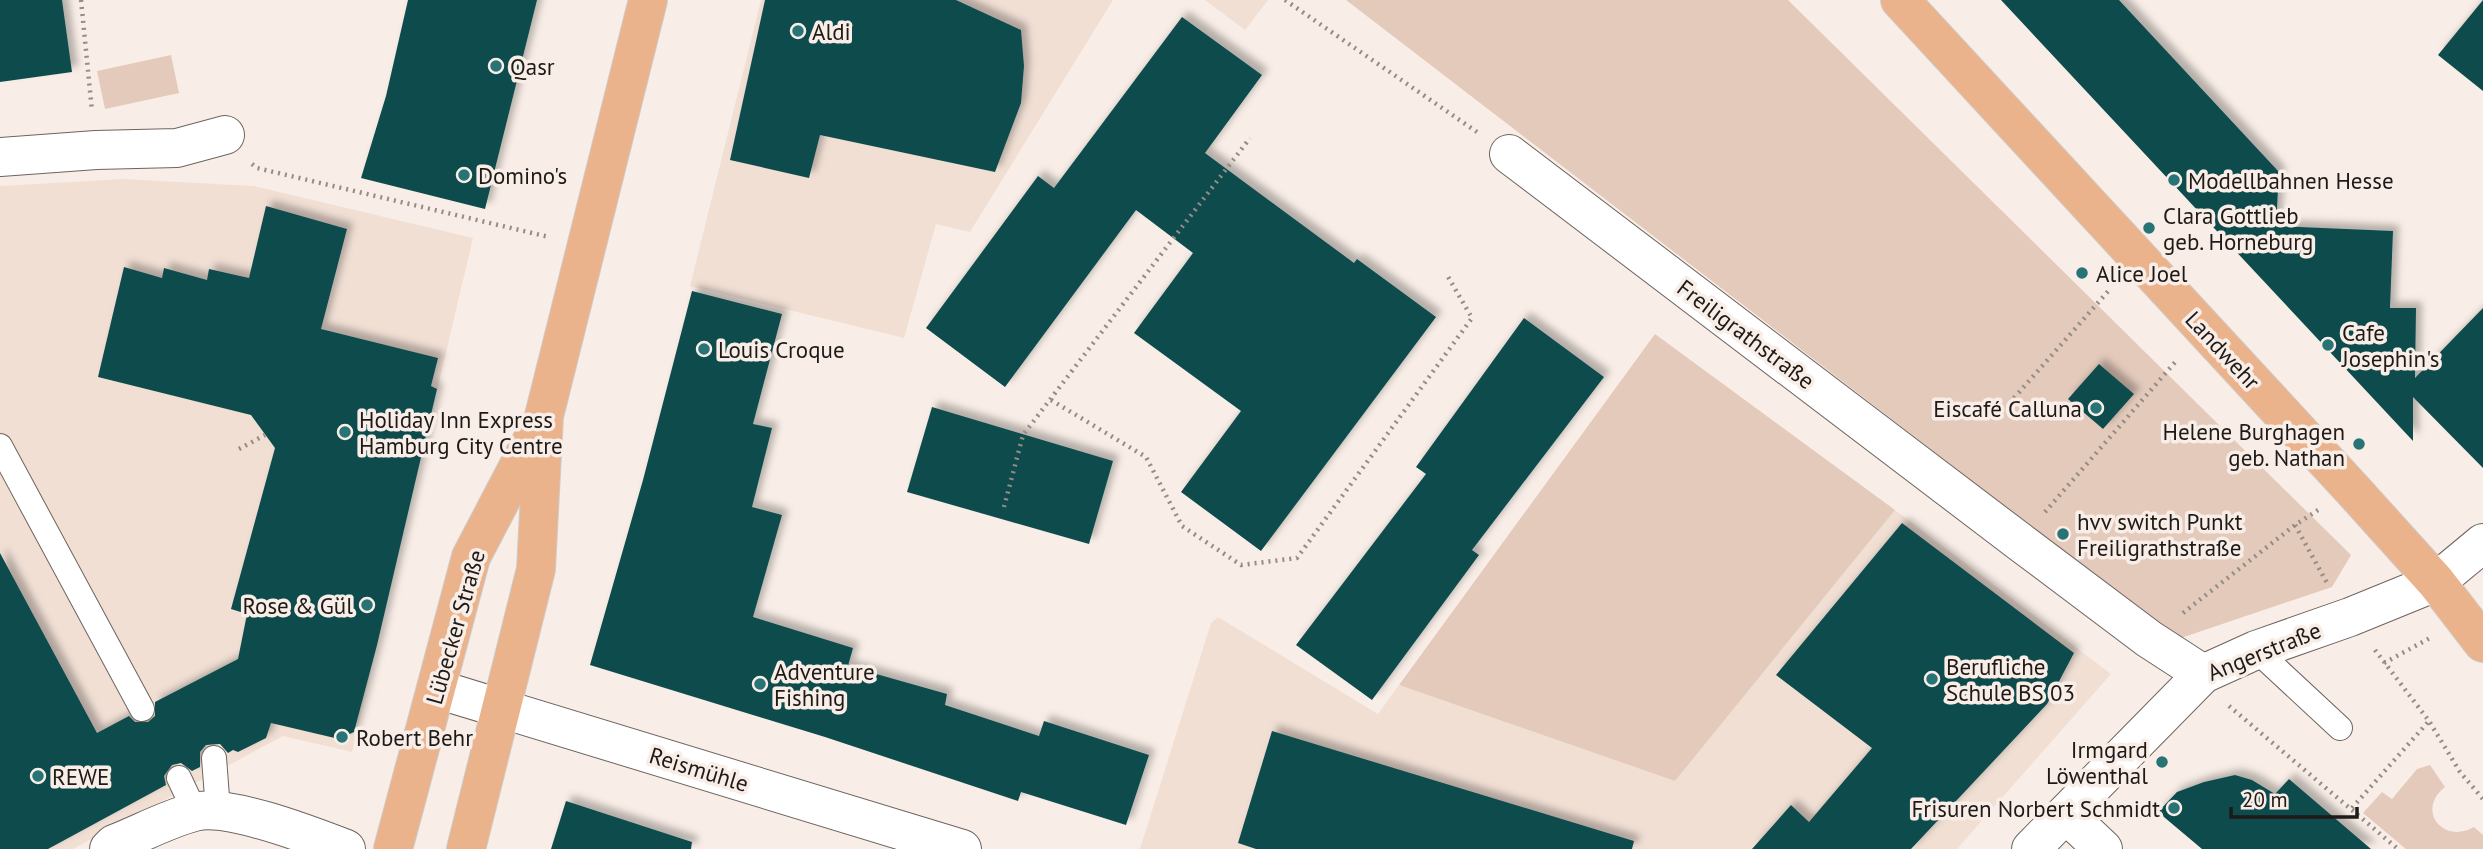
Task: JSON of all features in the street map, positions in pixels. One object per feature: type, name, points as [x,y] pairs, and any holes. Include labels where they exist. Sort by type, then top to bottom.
[{"type":"main road","name":"Lübecker Straße","points":[[466,849],[536,569],[544,416],[648,0]]},
{"type":"main road","name":"Landwehr","points":[[1900,0],[2352,489],[2436,582],[2483,643]]},
{"type":"main road","name":"Lübecker Straße","points":[[393,849],[471,557],[544,416]]},
{"type":"street","points":[[0,158],[96,150],[177,148],[225,135]]},
{"type":"street","name":"Freiligrathstraße","points":[[1510,154],[2200,676]]},
{"type":"street","name":"Angerstraße","points":[[2031,849],[2200,676],[2256,650],[2350,617],[2436,582],[2483,543]]},
{"type":"street","name":"Reismühle","points":[[437,689],[962,849]]},
{"type":"street","points":[[109,849],[197,800],[345,849]]},
{"type":"street","points":[[2066,814],[2103,849]]},
{"type":"lane","points":[[0,446],[142,709]]},
{"type":"lane","points":[[2256,650],[2340,729]]},
{"type":"lane","points":[[197,800],[214,758]]},
{"type":"path","points":[[81,0],[96,150]]},
{"type":"path","points":[[1284,0],[1510,154]]},
{"type":"path","points":[[225,135],[257,168],[588,246]]},
{"type":"path","points":[[1004,507],[1023,435],[1250,138]]},
{"type":"path","points":[[2014,398],[2138,258]]},
{"type":"path","points":[[1051,400],[1146,457],[1182,526],[1241,565],[1297,558],[1472,318],[1447,275]]},
{"type":"path","points":[[2020,542],[2203,329]]},
{"type":"path","points":[[239,449],[265,435]]},
{"type":"path","points":[[2149,639],[2295,525],[2352,489]]},
{"type":"path","points":[[2295,525],[2330,589],[2429,721],[2460,772],[2483,799]]},
{"type":"path","points":[[2200,676],[2398,849]]},
{"type":"path","points":[[2352,808],[2429,721]]},
{"type":"shaded area","points":[[761,0],[1113,0],[970,232],[936,224],[904,338],[690,286]]},
{"type":"shaded area","points":[[1205,0],[1268,0],[1245,30]]},
{"type":"shaded area","points":[[1346,0],[1788,0],[2351,555],[2332,587],[2178,639]]},
{"type":"shaded area","points":[[171,55],[179,93],[105,109],[97,71]]},
{"type":"shaded area","points":[[123,179],[254,186],[473,238],[352,752],[283,736],[73,849],[0,849],[0,186]]},
{"type":"shaded area","points":[[1655,334],[1895,510],[1675,781],[1399,685]]},
{"type":"shaded area","name":"Berufliche Schule BS 03","points":[[1895,510],[2111,674],[1957,849],[1140,849],[1211,623],[1218,617],[1378,714],[1399,685],[1675,781]]},
{"type":"shaded area","points":[[2430,765],[2445,787],[2433,805],[2437,822],[2452,831],[2474,827],[2483,835],[2483,849],[2406,849],[2363,813],[2382,792],[2392,799],[2417,769]]},
{"type":"building","points":[[0,0],[62,0],[72,72],[0,82]]},
{"type":"building","points":[[408,0],[537,0],[485,209],[361,178],[386,96]]},
{"type":"building","points":[[765,0],[956,0],[1021,30],[1024,66],[1021,103],[995,172],[820,135],[809,178],[730,160]]},
{"type":"building","points":[[2001,0],[2119,0],[2279,172],[2276,226],[2393,231],[2390,308],[2416,308],[2415,378],[2483,308],[2483,468],[2413,397],[2413,441]]},
{"type":"building","points":[[2483,0],[2483,91],[2438,55]]},
{"type":"building","points":[[1182,17],[1262,75],[1205,153],[1354,263],[1357,259],[1436,317],[1261,551],[1181,492],[1241,411],[1134,333],[1193,253],[1136,210],[1005,387],[926,328],[1038,176],[1054,188]]},
{"type":"building","name":"Holiday Inn Express Hamburg City Centre","points":[[266,206],[347,229],[321,329],[438,358],[431,386],[437,389],[354,732],[339,739],[271,723],[266,738],[238,752],[233,750],[228,753],[220,744],[206,745],[200,752],[200,767],[192,771],[181,763],[172,765],[164,776],[166,785],[48,849],[0,849],[0,553],[97,733],[129,716],[135,722],[148,722],[155,716],[155,702],[238,659],[247,614],[231,609],[275,448],[251,415],[98,377],[124,267],[162,278],[164,268],[207,280],[209,269],[249,278]]},
{"type":"building","points":[[692,291],[782,314],[753,424],[772,428],[752,507],[782,515],[753,617],[853,648],[848,666],[947,694],[945,705],[1039,736],[1044,721],[1149,755],[1126,825],[1021,792],[1018,801],[825,737],[590,665],[643,480]]},
{"type":"building","points":[[1524,318],[1604,377],[1472,550],[1479,555],[1372,700],[1296,645],[1426,474],[1416,467]]},
{"type":"building","points":[[2099,364],[2134,394],[2103,429],[2068,399]]},
{"type":"building","points":[[932,407],[1113,461],[1089,544],[907,492]]},
{"type":"building","points":[[1902,523],[2074,653],[2047,704],[1911,849],[1752,849],[1791,805],[1809,822],[1872,748],[1776,675]]},
{"type":"building","points":[[1272,731],[1634,841],[1632,849],[1256,849],[1238,843]]},
{"type":"building","points":[[2235,775],[2252,780],[2275,794],[2289,779],[2371,849],[2202,849],[2158,812],[2177,792]]},
{"type":"building","points":[[566,801],[692,842],[691,849],[551,849]]},
{"type":"place","name":"Aldi","points":[[798,31]]},
{"type":"place","name":"Qasr","points":[[496,66]]},
{"type":"place","name":"Domino's","points":[[464,175]]},
{"type":"place","name":"Modellbahnen Hesse","points":[[2174,180]]},
{"type":"place","name":"Clara Gottlieb geb. Horneburg","points":[[2149,228]]},
{"type":"place","name":"Alice Joel","points":[[2082,273]]},
{"type":"place","name":"Cafe Josephin's","points":[[2328,345]]},
{"type":"place","name":"Louis Croque","points":[[704,349]]},
{"type":"place","name":"Eiscafé Calluna","points":[[2096,408]]},
{"type":"place","name":"Holiday Inn Express Hamburg City Centre","points":[[345,432]]},
{"type":"place","name":"Helene Burghagen geb. Nathan","points":[[2359,444]]},
{"type":"place","name":"hvv switch Punkt Freiligrathstraße","points":[[2063,534]]},
{"type":"place","name":"Rose & Gül","points":[[367,605]]},
{"type":"place","name":"Berufliche Schule BS 03","points":[[1932,679]]},
{"type":"place","name":"Adventure Fishing","points":[[760,684]]},
{"type":"place","name":"Robert Behr","points":[[342,737]]},
{"type":"place","name":"Irmgard Löwenthal","points":[[2162,762]]},
{"type":"place","name":"REWE","points":[[38,776]]},
{"type":"place","name":"Frisuren Norbert Schmidt","points":[[2174,808]]}]
